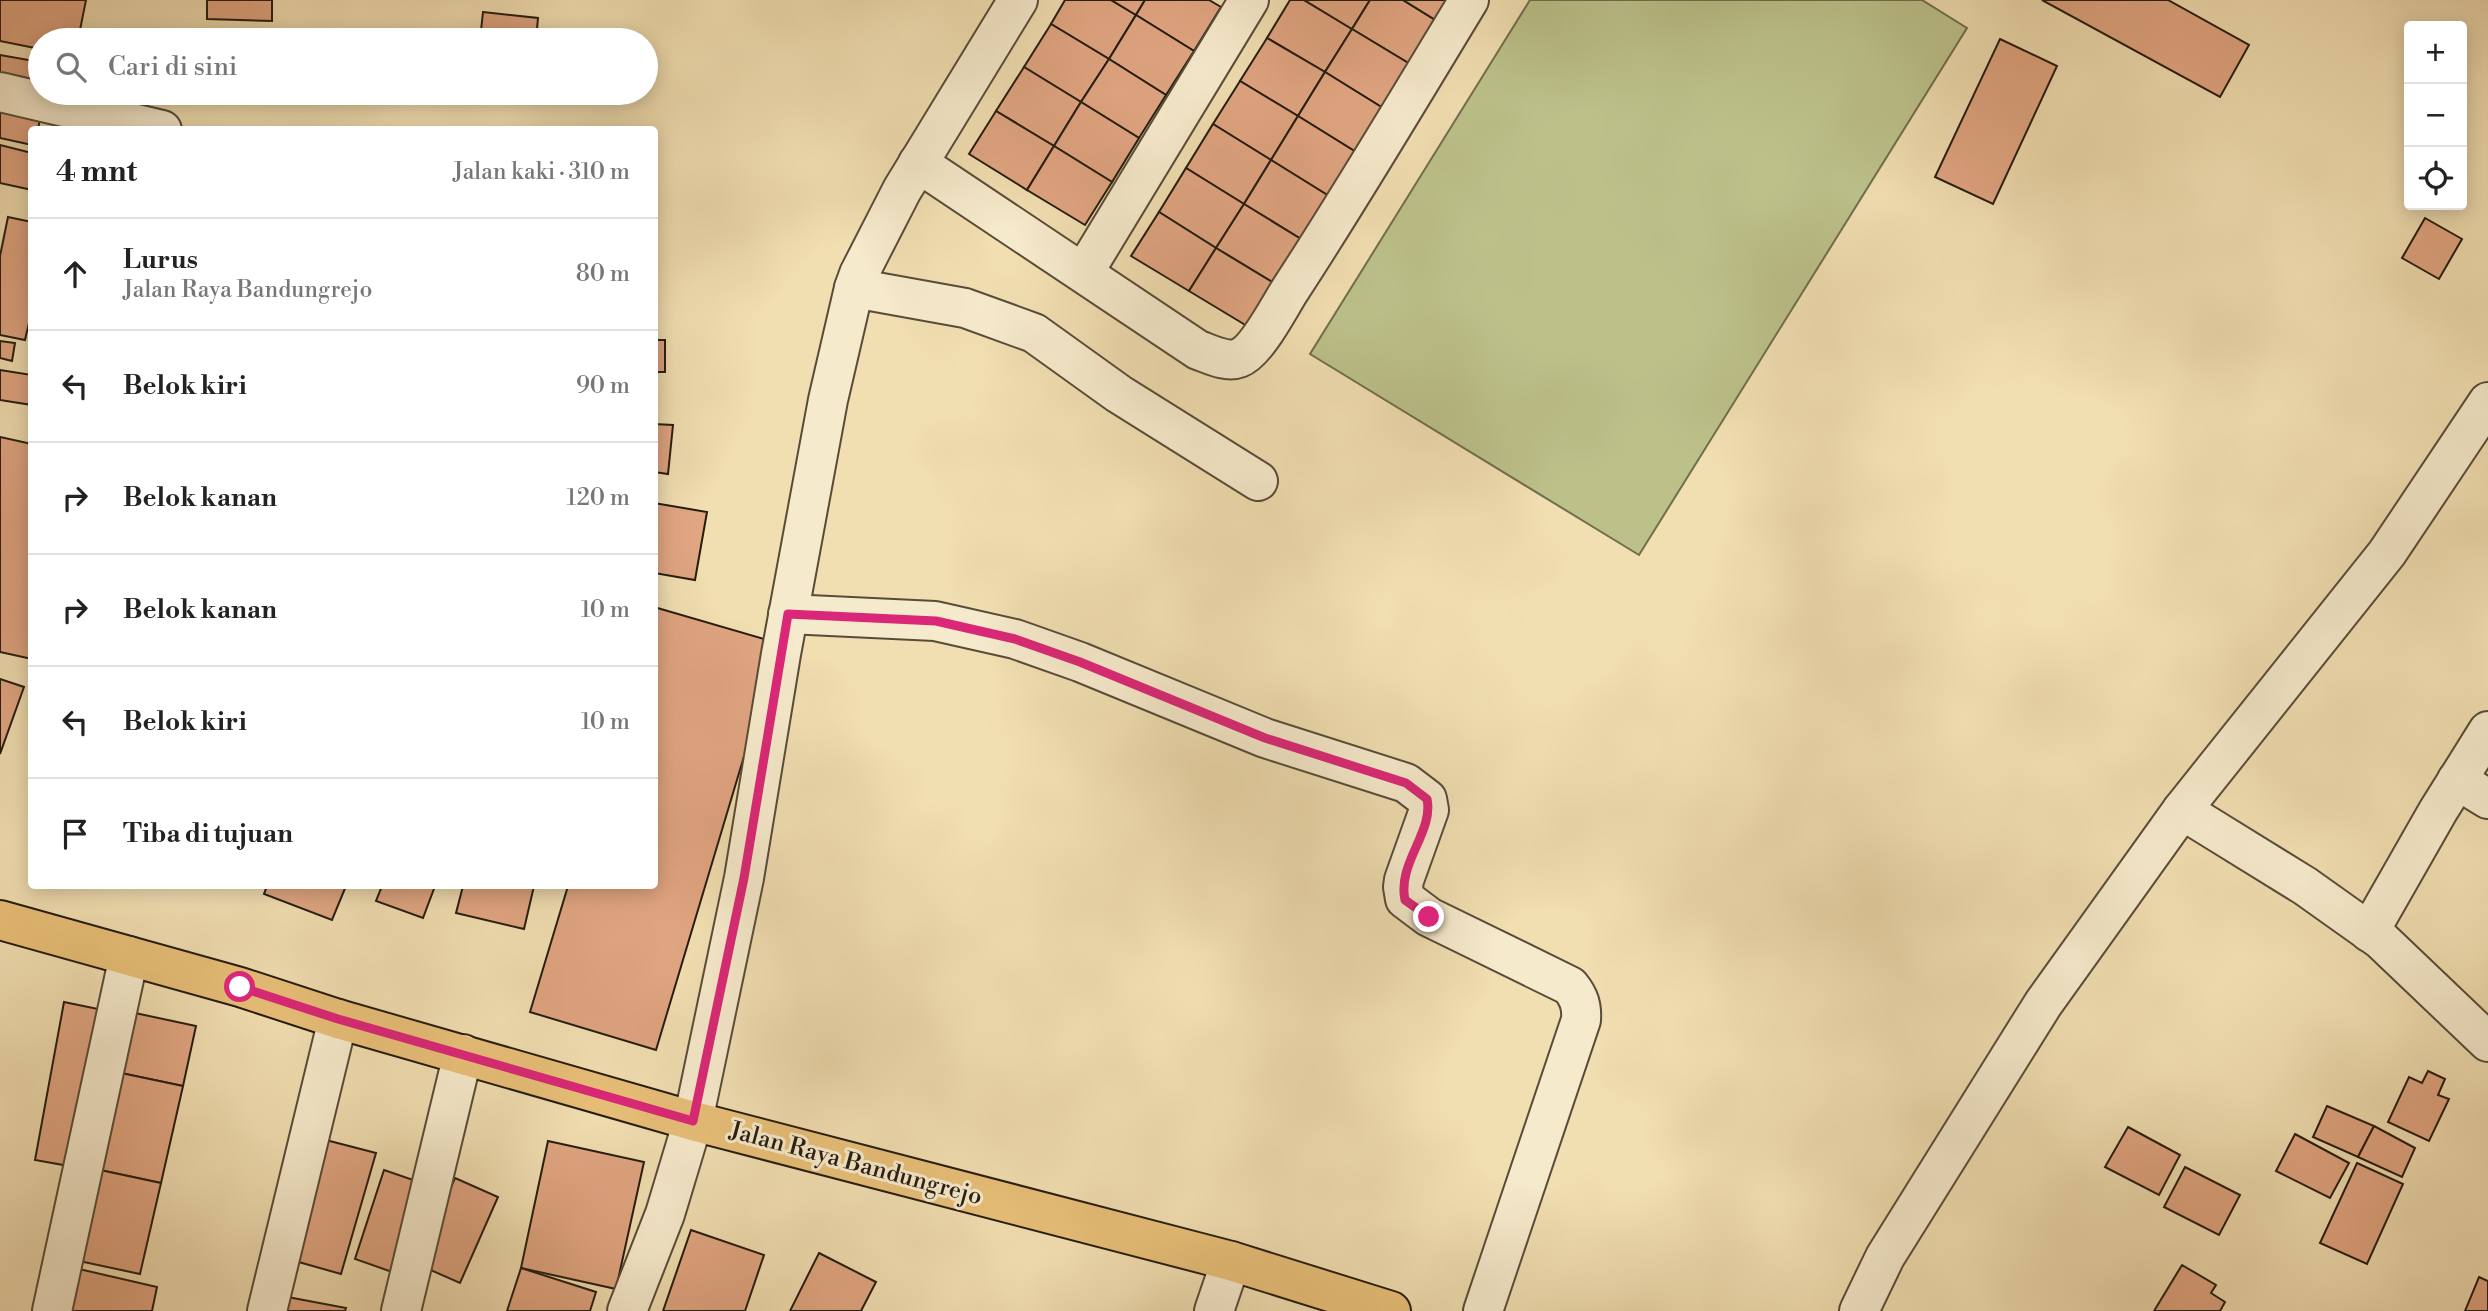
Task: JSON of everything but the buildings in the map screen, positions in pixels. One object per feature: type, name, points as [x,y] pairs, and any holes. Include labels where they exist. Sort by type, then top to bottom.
[{"type":"main road","name":"Jalan Raya Bandungrejo","points":[[0,920],[240,987],[338,1019],[693,1121],[1231,1261],[1381,1310]]},
{"type":"street","points":[[627,1311],[665,1214],[693,1121],[744,878],[788,614],[828,400],[854,288],[918,163],[1018,0]]},
{"type":"street","points":[[1084,272],[1249,0]]},
{"type":"street","points":[[918,163],[1198,350],[1220,358],[1241,357],[1251,349],[1312,256],[1469,0]]},
{"type":"street","points":[[0,92],[28,99]]},
{"type":"street","points":[[55,105],[145,126]]},
{"type":"street","points":[[854,288],[965,308],[1034,333],[1119,394],[1258,481]]},
{"type":"street","points":[[1859,1311],[1885,1257],[2043,1004],[2182,810],[2387,553],[2488,402]]},
{"type":"street","points":[[788,614],[936,621],[1015,639],[1080,662],[1265,738],[1406,783],[1427,799],[1429,810],[1404,880],[1405,900],[1429,917],[1570,986],[1582,1009],[1581,1020],[1562,1078],[1483,1311]]},
{"type":"street","points":[[2369,932],[2473,789],[2488,731]]},
{"type":"street","points":[[2182,810],[2305,886],[2381,940],[2488,1042]]},
{"type":"street","points":[[52,1311],[129,956]]},
{"type":"street","points":[[267,1311],[338,1019]]},
{"type":"street","points":[[401,1311],[463,1054]]},
{"type":"street","points":[[1214,1311],[1231,1261]]},
{"type":"green space","points":[[1530,0],[1922,0],[1967,28],[1639,555],[1310,354]]},
{"type":"route","points":[[240,987],[338,1019],[693,1121],[744,878],[788,614],[936,621],[1015,639],[1080,662],[1265,738],[1406,783],[1427,799],[1429,810],[1407,870],[1403,887],[1405,900],[1429,917]]}]
